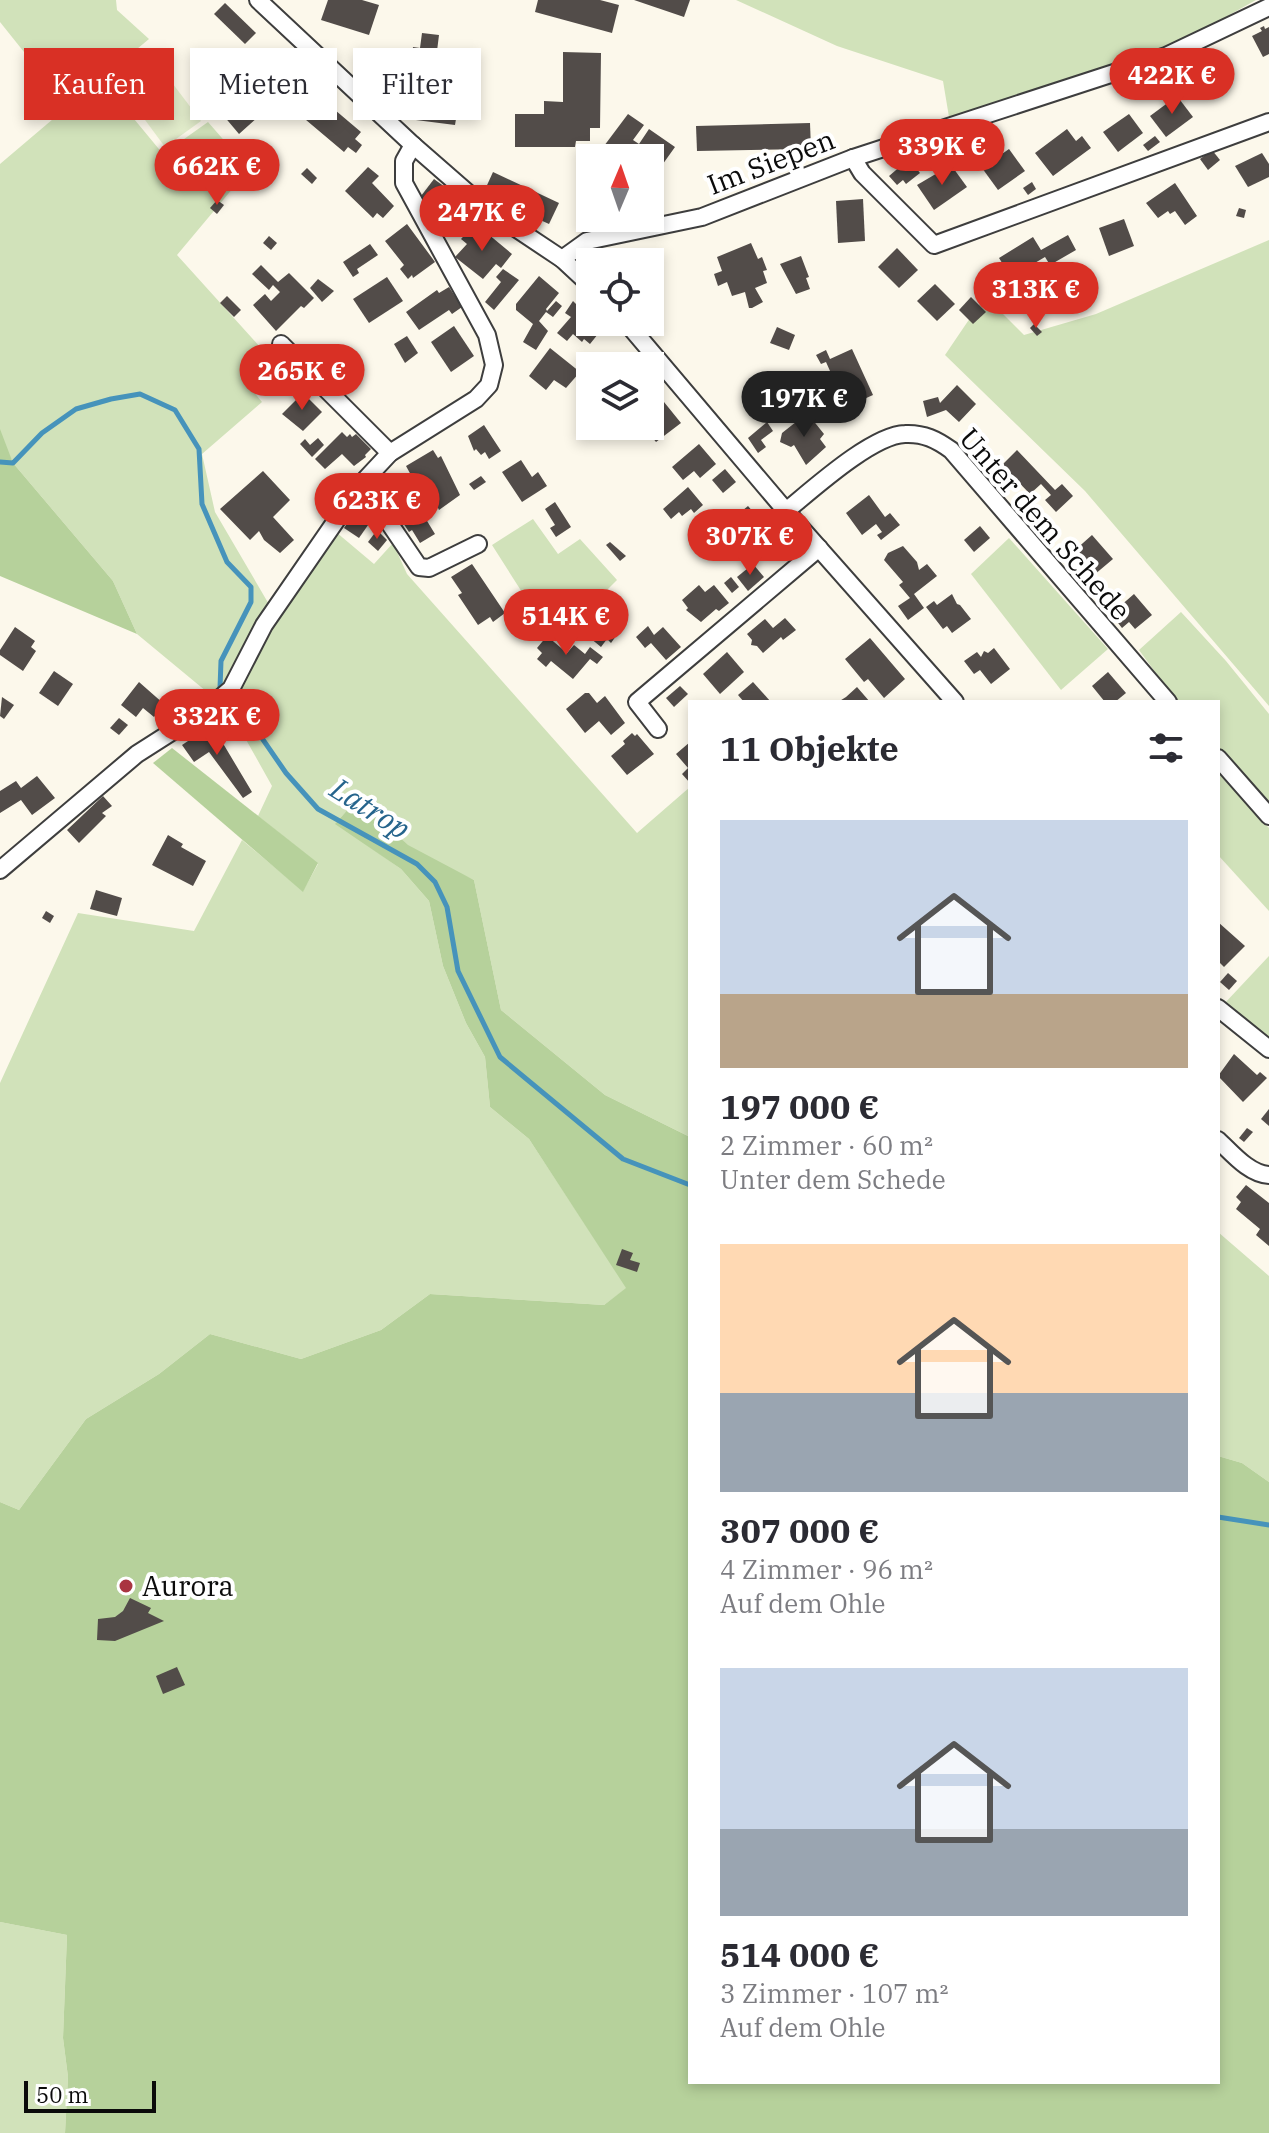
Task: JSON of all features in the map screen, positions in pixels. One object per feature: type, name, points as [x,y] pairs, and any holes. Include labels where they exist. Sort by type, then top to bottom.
[{"type":"street","points":[[258,0],[484,207],[562,259],[576,272]]},
{"type":"street","name":"Im Siepen","points":[[562,259],[587,241],[702,217],[853,158],[1166,56],[1269,7]]},
{"type":"street","points":[[853,158],[862,173],[934,245],[1269,122]]},
{"type":"street","points":[[0,870],[137,754],[215,703],[231,689],[264,625],[362,483],[390,453],[476,399],[489,385],[494,365],[487,335],[404,183],[404,161],[413,145]]},
{"type":"street","points":[[638,336],[786,511],[953,700]]},
{"type":"street","points":[[281,344],[390,453]]},
{"type":"street","name":"Unter dem Schede","points":[[786,511],[874,444],[903,433],[936,440],[951,450],[1166,700]]},
{"type":"street","points":[[362,483],[419,567],[429,568],[478,544]]},
{"type":"street","points":[[658,729],[637,702],[819,548]]},
{"type":"street","points":[[1220,760],[1269,816]]},
{"type":"street","points":[[1220,1010],[1269,1049]]},
{"type":"street","points":[[1220,1142],[1250,1168],[1262,1175],[1269,1175]]},
{"type":"green space","points":[[0,0],[116,0],[117,10],[149,39],[138,48],[24,48],[24,52],[0,22]]},
{"type":"green space","points":[[736,0],[1256,0],[1163,52],[949,117],[943,81],[837,46]]},
{"type":"green space","points":[[174,85],[190,106],[190,120],[201,121],[165,147],[145,120],[174,120]]},
{"type":"green space","points":[[52,120],[135,120],[163,154],[208,122],[249,169],[177,255],[269,357],[244,380],[262,402],[202,454],[215,512],[277,618],[336,532],[374,564],[393,543],[407,574],[637,833],[688,789],[688,1136],[605,1095],[501,1010],[474,880],[406,848],[357,799],[336,823],[401,869],[429,901],[443,966],[466,1023],[485,1057],[490,1107],[529,1139],[627,1288],[604,1305],[430,1294],[381,1330],[301,1359],[210,1334],[159,1374],[86,1419],[19,1510],[0,1502],[0,1083],[78,913],[194,931],[242,840],[303,891],[318,864],[258,816],[272,786],[230,711],[137,634],[113,581],[13,463],[0,435],[0,164]]},
{"type":"green space","points":[[1269,240],[1269,706],[1085,491],[945,355],[985,296],[1024,335],[1096,314]]},
{"type":"green space","points":[[0,429],[13,463],[113,581],[137,634],[0,576]]},
{"type":"green space","points":[[533,519],[558,554],[580,539],[617,580],[567,630],[534,611],[492,545]]},
{"type":"green space","points":[[1009,538],[1108,649],[1061,690],[971,574]]},
{"type":"green space","points":[[1181,612],[1226,661],[1269,714],[1269,801],[1220,749],[1220,700],[1176,700],[1139,650]]},
{"type":"green space","points":[[172,748],[318,863],[303,892],[153,763]]},
{"type":"green space","points":[[1220,775],[1269,828],[1269,911],[1220,857]]},
{"type":"green space","points":[[357,799],[408,845],[474,880],[501,1010],[605,1095],[688,1136],[688,2084],[1220,2084],[1220,1457],[1242,1463],[1269,1482],[1269,2133],[65,2133],[68,2077],[63,2038],[67,1935],[0,1922],[0,1502],[19,1510],[86,1419],[159,1374],[210,1334],[301,1359],[381,1330],[430,1294],[604,1305],[626,1288],[529,1139],[490,1107],[485,1057],[466,1023],[443,966],[429,901],[401,869],[335,824]]},
{"type":"green space","points":[[1269,956],[1269,1042],[1224,1004]]},
{"type":"green space","points":[[1220,1234],[1269,1276],[1269,1482],[1242,1463],[1220,1457]]},
{"type":"green space","points":[[0,1922],[67,1935],[63,2038],[68,2077],[65,2133],[0,2133]]},
{"type":"building","points":[[328,0],[362,0],[379,5],[369,35],[321,20]]},
{"type":"building","points":[[538,0],[600,0],[619,5],[612,33],[535,12]]},
{"type":"building","points":[[634,0],[690,0],[684,17]]},
{"type":"building","points":[[225,3],[256,33],[245,44],[214,14]]},
{"type":"building","points":[[1264,26],[1265,29],[1269,27],[1269,54],[1263,57],[1252,36],[1262,31],[1260,28]]},
{"type":"building","points":[[422,33],[439,35],[437,48],[420,48]]},
{"type":"building","points":[[563,52],[601,53],[600,128],[590,128],[590,141],[576,141],[575,147],[515,147],[515,114],[544,114],[544,101],[563,102]]},
{"type":"building","points":[[1216,52],[1218,58],[1225,55],[1231,68],[1201,83],[1192,64]]},
{"type":"building","points":[[1185,69],[1191,86],[1174,91],[1169,75]]},
{"type":"building","points":[[1177,96],[1193,117],[1166,137],[1150,116]]},
{"type":"building","points":[[337,112],[361,132],[355,139],[362,145],[356,153],[348,147],[344,152],[306,120],[337,120]]},
{"type":"building","points":[[628,114],[644,125],[633,140],[639,144],[606,144]]},
{"type":"building","points":[[1129,114],[1143,133],[1118,152],[1103,132]]},
{"type":"building","points":[[227,120],[255,120],[239,134]]},
{"type":"building","points":[[416,120],[456,120],[455,125]]},
{"type":"building","points":[[810,123],[811,149],[697,151],[696,126]]},
{"type":"building","points":[[649,129],[675,147],[664,162],[664,144],[639,144]]},
{"type":"building","points":[[1067,129],[1076,141],[1082,136],[1091,148],[1053,176],[1035,153]]},
{"type":"building","points":[[1155,136],[1160,142],[1148,151],[1143,145]]},
{"type":"building","points":[[1009,149],[1025,171],[998,190],[982,168]]},
{"type":"building","points":[[1212,150],[1220,160],[1208,170],[1200,159]]},
{"type":"building","points":[[1262,153],[1269,164],[1269,177],[1248,187],[1235,166]]},
{"type":"building","points":[[909,159],[920,173],[906,184],[903,180],[897,185],[889,176]]},
{"type":"building","points":[[951,165],[967,187],[934,210],[917,185]]},
{"type":"building","points":[[368,167],[379,176],[372,183],[394,206],[383,218],[377,213],[373,218],[345,191]]},
{"type":"building","points":[[307,168],[317,178],[312,184],[301,174]]},
{"type":"building","points":[[493,172],[559,203],[549,224],[483,194]]},
{"type":"building","points":[[434,179],[453,193],[457,200],[456,207],[449,211],[441,210],[421,196]]},
{"type":"building","points":[[1032,182],[1036,189],[1028,195],[1023,188]]},
{"type":"building","points":[[1175,183],[1197,216],[1185,225],[1175,211],[1170,214],[1168,211],[1158,218],[1146,203]]},
{"type":"building","points":[[863,199],[865,241],[838,243],[836,201]]},
{"type":"building","points":[[217,200],[224,205],[217,214],[210,208]]},
{"type":"building","points":[[1239,208],[1246,210],[1244,218],[1236,216]]},
{"type":"building","points":[[1124,219],[1134,246],[1109,256],[1099,228]]},
{"type":"building","points":[[407,224],[435,262],[408,279],[400,269],[404,265],[385,241]]},
{"type":"building","points":[[473,226],[480,232],[482,229],[512,254],[501,268],[496,264],[483,279],[455,257],[467,244],[461,239]]},
{"type":"building","points":[[1068,235],[1076,250],[1050,265],[1045,257],[1011,277],[999,258],[1033,237],[1041,250]]},
{"type":"building","points":[[269,236],[277,243],[271,250],[263,243]]},
{"type":"building","points":[[751,243],[758,259],[762,257],[767,270],[763,271],[767,283],[755,288],[763,302],[749,308],[745,292],[732,296],[727,282],[718,286],[714,274],[722,271],[717,257]]},
{"type":"building","points":[[370,244],[378,255],[357,269],[359,273],[353,277],[343,262]]},
{"type":"building","points":[[897,248],[918,270],[899,288],[878,267]]},
{"type":"building","points":[[801,256],[810,289],[796,294],[780,264]]},
{"type":"building","points":[[261,265],[278,282],[289,273],[314,298],[304,308],[301,306],[276,331],[253,305],[265,294],[271,301],[280,292],[273,285],[269,290],[252,274]]},
{"type":"building","points":[[503,269],[519,280],[494,310],[485,302],[501,282],[496,277]]},
{"type":"building","points":[[539,276],[559,293],[547,311],[556,301],[562,306],[553,317],[546,312],[539,321],[548,331],[536,350],[523,342],[533,324],[516,310],[516,304]]},
{"type":"building","points":[[387,277],[403,301],[369,323],[353,299]]},
{"type":"building","points":[[318,279],[334,291],[322,302],[310,288]]},
{"type":"building","points":[[935,284],[955,304],[937,321],[917,301]]},
{"type":"building","points":[[449,287],[462,307],[452,314],[449,310],[419,330],[406,312],[437,290],[439,293]]},
{"type":"building","points":[[227,296],[241,310],[234,317],[220,303]]},
{"type":"building","points":[[971,297],[986,312],[973,324],[959,310]]},
{"type":"building","points":[[573,301],[576,304],[576,336],[596,336],[590,344],[584,339],[582,342],[573,334],[567,341],[557,333],[571,317],[565,313]]},
{"type":"building","points":[[1034,324],[1042,332],[1037,336],[1030,328]]},
{"type":"building","points":[[454,326],[474,356],[451,372],[431,342]]},
{"type":"building","points":[[777,327],[795,335],[789,350],[770,343]]},
{"type":"building","points":[[407,336],[418,353],[405,363],[394,344]]},
{"type":"building","points":[[550,348],[576,369],[576,377],[566,388],[554,380],[546,390],[529,376]]},
{"type":"building","points":[[852,349],[873,395],[846,407],[826,362],[821,364],[816,355],[826,350],[830,359]]},
{"type":"building","points":[[286,367],[298,379],[286,391],[274,379]]},
{"type":"building","points":[[822,380],[826,387],[820,391],[815,385]]},
{"type":"building","points":[[957,385],[976,404],[959,422],[946,410],[927,417],[923,401],[938,397],[940,403]]},
{"type":"building","points":[[303,393],[322,412],[303,431],[282,414]]},
{"type":"building","points":[[664,402],[681,423],[664,436]]},
{"type":"building","points":[[801,418],[805,424],[812,419],[824,434],[820,439],[826,447],[806,465],[794,445],[791,447],[780,442],[782,433]]},
{"type":"building","points":[[767,422],[773,431],[761,440],[766,447],[758,453],[748,438]]},
{"type":"building","points":[[484,425],[501,451],[489,459],[485,452],[481,455],[476,449],[474,451],[468,436]]},
{"type":"building","points":[[342,432],[347,437],[356,434],[371,449],[354,466],[342,454],[325,469],[315,459]]},
{"type":"building","points":[[318,438],[324,445],[312,457],[300,444],[305,439],[310,445]]},
{"type":"building","points":[[699,444],[716,464],[700,478],[694,471],[683,480],[672,467]]},
{"type":"building","points":[[433,450],[438,458],[441,456],[460,495],[439,510],[426,481],[417,486],[406,466]]},
{"type":"building","points":[[1017,450],[1055,490],[1062,484],[1073,496],[1056,512],[1045,500],[1051,495],[1041,484],[1030,494],[1002,465]]},
{"type":"building","points":[[521,460],[532,477],[538,472],[547,486],[522,502],[502,472]]},
{"type":"building","points":[[725,469],[736,482],[723,493],[712,480]]},
{"type":"building","points":[[263,471],[290,500],[273,517],[294,540],[280,553],[264,540],[259,531],[250,540],[220,509]]},
{"type":"building","points":[[481,476],[486,482],[474,490],[469,484]]},
{"type":"building","points":[[688,487],[703,505],[694,513],[691,509],[682,516],[679,512],[671,519],[663,509]]},
{"type":"building","points":[[394,489],[403,504],[413,498],[435,534],[420,543],[394,509],[389,512],[379,498]]},
{"type":"building","points":[[869,495],[885,517],[890,513],[900,525],[881,540],[877,535],[882,532],[876,524],[862,535],[846,513]]},
{"type":"building","points":[[555,502],[571,527],[556,537],[550,528],[555,525],[545,509]]},
{"type":"building","points":[[748,506],[767,528],[750,543],[733,528],[735,526],[731,520]]},
{"type":"building","points":[[358,508],[373,518],[359,538],[344,528]]},
{"type":"building","points":[[980,526],[990,538],[974,552],[964,540]]},
{"type":"building","points":[[377,530],[387,540],[378,551],[368,542]]},
{"type":"building","points":[[1092,535],[1113,559],[1094,575],[1088,568],[1085,570],[1074,551]]},
{"type":"building","points":[[610,542],[626,556],[620,561],[606,545]]},
{"type":"building","points":[[903,546],[917,562],[919,570],[927,564],[937,576],[914,594],[924,608],[908,620],[898,606],[910,598],[899,585],[903,582],[884,560],[888,553]]},
{"type":"building","points":[[472,564],[505,613],[493,622],[490,617],[478,625],[458,595],[462,593],[451,577]]},
{"type":"building","points":[[753,564],[764,577],[748,591],[737,577]]},
{"type":"building","points":[[731,577],[739,587],[732,593],[724,583]]},
{"type":"building","points":[[699,585],[705,592],[714,585],[729,603],[701,622],[686,610],[688,608],[682,600]]},
{"type":"building","points":[[952,594],[971,619],[952,633],[947,626],[943,629],[926,607],[934,601],[937,605]]},
{"type":"building","points":[[1134,594],[1152,615],[1135,629],[1129,622],[1122,628],[1111,614]]},
{"type":"building","points":[[601,613],[618,626],[612,633],[616,636],[611,643],[607,639],[601,647],[584,633]]},
{"type":"building","points":[[785,618],[796,630],[783,640],[781,637],[763,653],[757,646],[751,645],[752,640],[747,634],[765,619],[773,628]]},
{"type":"building","points":[[648,626],[654,635],[663,627],[681,647],[666,660],[651,643],[645,648],[636,637]]},
{"type":"building","points":[[15,627],[35,641],[31,647],[36,651],[23,671],[0,655]]},
{"type":"building","points":[[547,636],[567,653],[574,645],[585,654],[590,647],[603,657],[597,664],[590,659],[573,679],[551,661],[546,667],[537,659],[542,653],[537,648]]},
{"type":"building","points":[[870,638],[905,679],[884,698],[868,679],[864,682],[845,659]]},
{"type":"building","points":[[994,648],[1010,669],[991,684],[980,670],[974,674],[964,661],[977,652],[981,657],[984,651],[988,653]]},
{"type":"building","points":[[727,652],[744,672],[720,694],[703,674]]},
{"type":"building","points":[[54,671],[73,684],[58,706],[39,693]]},
{"type":"building","points":[[1108,672],[1126,693],[1117,700],[1103,700],[1092,686]]},
{"type":"building","points":[[139,682],[164,704],[154,717],[143,708],[136,717],[121,705]]},
{"type":"building","points":[[753,682],[769,700],[742,700],[738,695]]},
{"type":"building","points":[[680,686],[688,694],[674,707],[666,698]]},
{"type":"building","points":[[857,687],[868,700],[841,700]]},
{"type":"building","points":[[589,693],[597,703],[605,696],[625,723],[611,735],[599,721],[585,733],[566,709]]},
{"type":"building","points":[[2,697],[14,705],[4,719],[0,716]]},
{"type":"building","points":[[119,718],[128,725],[119,735],[110,728]]},
{"type":"building","points":[[212,725],[252,792],[243,798],[209,752],[194,762],[182,745]]},
{"type":"building","points":[[632,733],[637,734],[654,754],[627,775],[611,756]]},
{"type":"building","points":[[688,744],[688,768],[676,754]]},
{"type":"building","points":[[37,776],[55,798],[32,815],[21,800],[0,813],[0,791],[16,781],[21,788]]},
{"type":"building","points":[[103,796],[112,806],[102,813],[106,816],[79,843],[67,830]]},
{"type":"building","points":[[168,835],[183,844],[181,847],[206,861],[193,886],[152,865]]},
{"type":"building","points":[[96,890],[122,898],[117,916],[90,909]]},
{"type":"building","points":[[46,911],[54,916],[50,923],[42,918]]},
{"type":"building","points":[[1220,924],[1245,946],[1224,967],[1220,963]]},
{"type":"building","points":[[1228,973],[1237,981],[1229,990],[1220,982]]},
{"type":"building","points":[[1234,1054],[1257,1075],[1260,1072],[1267,1078],[1243,1102],[1220,1078],[1220,1073]]},
{"type":"building","points":[[1269,1109],[1269,1126],[1261,1119]]},
{"type":"building","points":[[1247,1128],[1253,1132],[1244,1142],[1239,1138]]},
{"type":"building","points":[[1246,1185],[1269,1203],[1269,1246],[1256,1235],[1260,1229],[1236,1209],[1241,1202],[1236,1197]]},
{"type":"building","points":[[622,1249],[633,1253],[630,1260],[640,1263],[637,1272],[616,1265]]},
{"type":"building","points":[[130,1598],[151,1608],[148,1613],[164,1621],[115,1641],[97,1640],[98,1619],[115,1617],[123,1611]]},
{"type":"building","points":[[177,1667],[185,1685],[163,1694],[156,1676]]},
{"type":"waterway","name":"Latrop","points":[[0,462],[13,463],[42,433],[76,409],[140,394],[175,410],[199,449],[202,504],[227,562],[251,587],[251,602],[221,661],[220,688],[235,699],[286,773],[318,809],[417,864],[435,882],[447,907],[458,971],[500,1057],[623,1159],[688,1184]]},
{"type":"waterway","name":"Latrop","points":[[1220,1517],[1269,1525]]},
{"type":"place","name":"Aurora","points":[[126,1586]]}]
